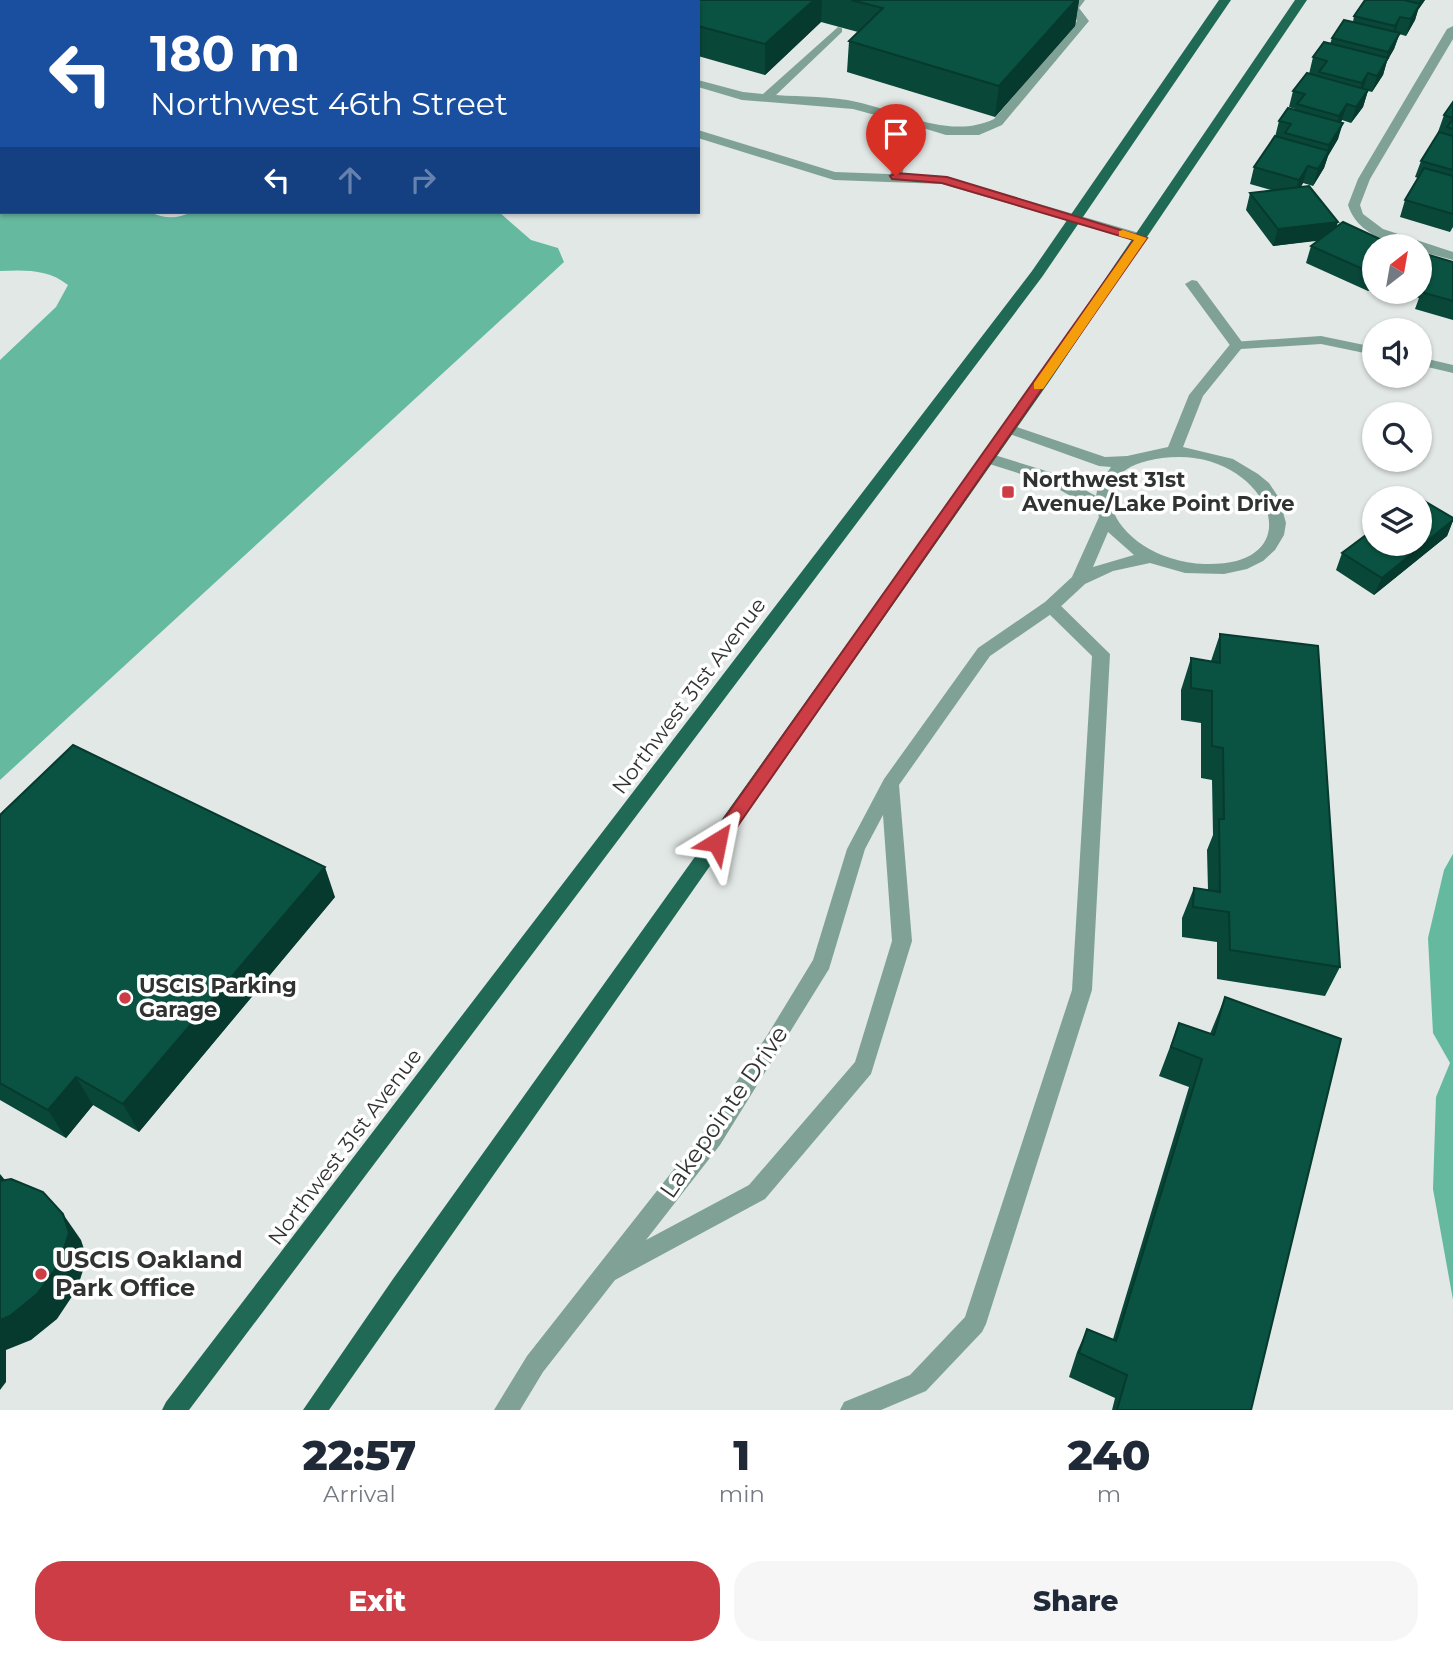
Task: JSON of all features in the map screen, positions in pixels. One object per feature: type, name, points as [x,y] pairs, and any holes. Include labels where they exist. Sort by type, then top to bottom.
[{"type":"main road","name":"Northwest 31st Avenue","points":[[174,1410],[929,418],[1076,220],[1147,109],[1225,0]]},
{"type":"main road","points":[[315,1410],[1009,429],[1141,238],[1211,126],[1301,0]]},
{"type":"street","points":[[700,84],[742,96],[854,105],[946,131],[979,131],[998,122],[1083,21],[1073,8],[1079,0]]},
{"type":"street","points":[[1453,29],[1364,179],[1353,204],[1356,216],[1388,237],[1453,256]]},
{"type":"street","points":[[766,98],[838,30]]},
{"type":"street","points":[[896,176],[908,120]]},
{"type":"street","points":[[700,135],[834,176],[896,176],[943,180],[1141,238]]},
{"type":"street","points":[[1192,284],[1237,345]]},
{"type":"street","points":[[1174,452],[1196,395],[1237,345],[1321,340],[1362,349]]},
{"type":"street","points":[[1432,364],[1453,369]]},
{"type":"street","points":[[988,458],[1051,478],[1104,512],[1124,541],[1150,557],[1192,569],[1216,569],[1246,563],[1275,541],[1280,526],[1277,506],[1268,490],[1242,469],[1216,458],[1174,452],[1152,453],[1128,461],[1104,462],[1009,429]]},
{"type":"street","points":[[1079,580],[1104,512],[1103,489],[1108,477],[1128,461]]},
{"type":"street","points":[[1079,580],[1109,566],[1150,557]]},
{"type":"street","name":"Lakepointe Drive","points":[[506,1410],[535,1364],[712,1138],[822,963],[856,849],[890,784],[984,652],[1051,606],[1079,580]]},
{"type":"street","points":[[852,1410],[918,1383],[974,1324],[1082,990],[1101,654],[1051,606]]},
{"type":"street","points":[[607,1273],[757,1192],[864,1067],[902,941],[890,784]]},
{"type":"shaded area","points":[[0,214],[155,214],[171,217],[186,214],[501,214],[531,240],[558,248],[564,262],[0,780],[0,360],[56,307],[68,285],[44,273],[0,271]]},
{"type":"shaded area","points":[[1453,854],[1453,1300],[1433,1189],[1436,1097],[1450,1063],[1433,1033],[1428,938],[1444,870]]},
{"type":"building","points":[[700,0],[814,0],[765,44],[700,27]]},
{"type":"building","points":[[851,0],[1076,0],[999,86],[849,41],[883,8]]},
{"type":"building","points":[[1365,0],[1404,0],[1420,4],[1411,19],[1400,17],[1395,26],[1354,16]]},
{"type":"building","points":[[1344,20],[1400,33],[1388,52],[1332,38]]},
{"type":"building","points":[[1324,42],[1388,58],[1377,76],[1368,73],[1362,83],[1319,72],[1327,61],[1313,57]]},
{"type":"building","points":[[1307,73],[1368,90],[1356,107],[1347,104],[1339,116],[1297,104],[1305,94],[1293,91]]},
{"type":"building","points":[[1453,102],[1453,118],[1444,115]]},
{"type":"building","points":[[1288,108],[1343,123],[1329,145],[1285,133],[1291,124],[1279,121]]},
{"type":"building","points":[[1439,132],[1453,136],[1453,170],[1421,161]]},
{"type":"building","points":[[1275,136],[1329,151],[1318,169],[1308,166],[1299,180],[1254,167]]},
{"type":"building","points":[[1424,168],[1453,176],[1453,214],[1405,200]]},
{"type":"building","points":[[1309,186],[1338,222],[1278,229],[1250,193]]},
{"type":"building","points":[[1343,222],[1369,234],[1362,234],[1362,269],[1311,246]]},
{"type":"building","points":[[1432,256],[1453,262],[1453,301],[1432,295]]},
{"type":"building","points":[[1432,506],[1453,520],[1432,537]]},
{"type":"building","points":[[1362,538],[1362,556],[1409,556],[1382,578],[1342,553]]},
{"type":"building","points":[[1220,634],[1318,646],[1340,967],[1230,950],[1229,912],[1193,907],[1194,888],[1220,892],[1219,819],[1224,819],[1223,748],[1212,746],[1212,691],[1191,688],[1191,658],[1220,663]]},
{"type":"building","name":"USCIS Parking Garage","points":[[73,745],[325,867],[123,1104],[76,1077],[48,1110],[0,1083],[0,815]]},
{"type":"building","points":[[1225,997],[1341,1039],[1251,1410],[1117,1410],[1127,1375],[1079,1353],[1087,1329],[1116,1341],[1202,1059],[1171,1047],[1179,1023],[1214,1035]]},
{"type":"building","points":[[11,1179],[43,1192],[63,1214],[69,1233],[59,1264],[37,1294],[10,1316],[0,1320],[0,1181]]},
{"type":"slow traffic","points":[[1039,386],[1141,238],[1123,233]]},
{"type":"place","name":"Northwest 31st Avenue/Lake Point Drive","points":[[1008,492]]},
{"type":"place","name":"USCIS Parking Garage","points":[[125,998]]},
{"type":"place","name":"USCIS Oakland Park Office","points":[[41,1274]]},
{"type":"route","points":[[717,842],[1141,238],[943,180],[896,176]]}]
